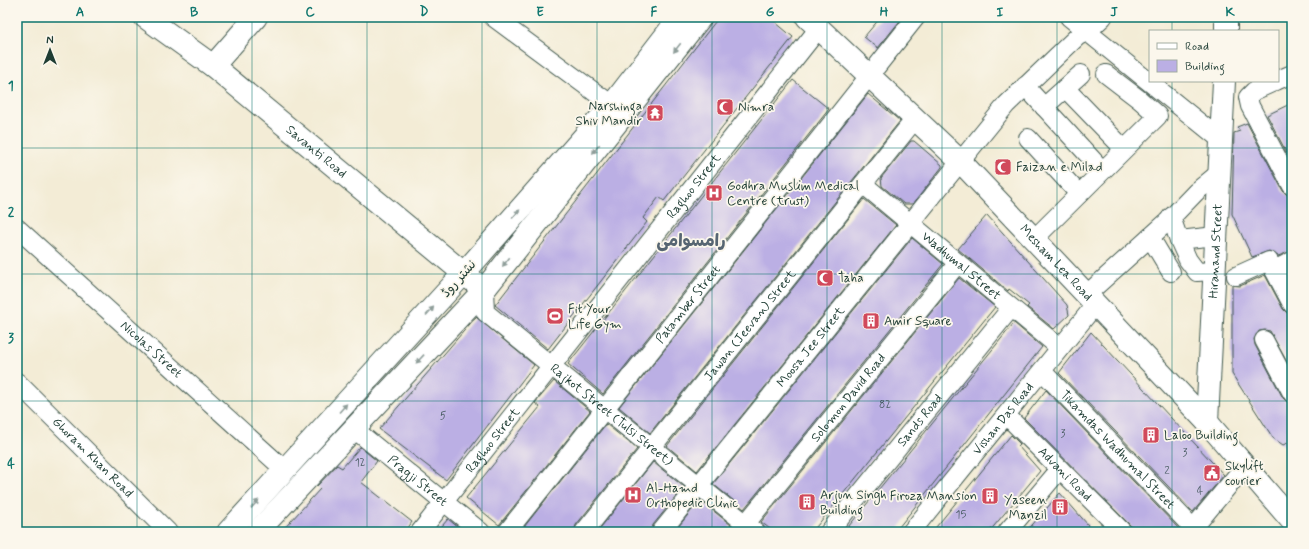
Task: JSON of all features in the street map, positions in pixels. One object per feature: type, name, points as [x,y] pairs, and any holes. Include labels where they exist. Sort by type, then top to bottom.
[{"type":"street","name":"Savanti Road","points":[[145,17],[213,66],[484,290]]},
{"type":"street","points":[[213,66],[256,17]]},
{"type":"street","points":[[493,17],[612,105]]},
{"type":"street","name":"نشتر روڈ","points":[[228,532],[286,471],[464,273],[612,105],[680,17]]},
{"type":"street","name":"نشتر روڈ","points":[[257,532],[484,290],[701,17]]},
{"type":"street","name":"Patamber Street","points":[[507,532],[916,17]]},
{"type":"street","points":[[1069,17],[1221,140]]},
{"type":"street","name":"Moosa Jee Street","points":[[661,532],[700,486],[1006,105],[1078,36],[1087,32],[1103,17]]},
{"type":"street","points":[[1226,17],[1226,30]]},
{"type":"street","name":"Mesham Lea Road","points":[[813,22],[960,161],[1206,422],[1292,521]]},
{"type":"street","name":"Raghoo Street","points":[[420,532],[552,366],[813,22]]},
{"type":"street","points":[[1044,107],[1081,74]]},
{"type":"street","points":[[1034,239],[1158,116],[1106,74]]},
{"type":"street","points":[[1279,80],[1292,74]]},
{"type":"street","points":[[1248,97],[1254,91],[1275,82]]},
{"type":"street","points":[[1025,86],[1102,170]]},
{"type":"street","points":[[1065,88],[1124,149]]},
{"type":"street","points":[[1224,88],[1248,97]]},
{"type":"street","name":"Hiranand Street","points":[[1206,422],[1224,88]]},
{"type":"street","points":[[1248,97],[1250,106],[1292,186]]},
{"type":"street","name":"Jawan (Jeevan) Street","points":[[584,532],[916,119]]},
{"type":"street","points":[[1028,138],[1079,194]]},
{"type":"street","name":"Vishan Das Road","points":[[911,532],[1007,416],[1060,348],[1091,300],[1150,237],[1196,192],[1220,174]]},
{"type":"street","name":"Wadhumal Street","points":[[863,184],[1060,348]]},
{"type":"street","points":[[1171,217],[1188,260],[1197,272],[1214,271]]},
{"type":"street","name":"Nicolas Street","points":[[17,228],[286,471]]},
{"type":"street","points":[[1179,240],[1216,236]]},
{"type":"street","points":[[1150,237],[1170,272]]},
{"type":"street","points":[[1236,276],[1269,261],[1292,304]]},
{"type":"street","points":[[1274,270],[1292,261]]},
{"type":"street","name":"Solomon David Road","points":[[747,529],[958,263]]},
{"type":"street","name":"Rajkot Street (Tulsi Street)","points":[[484,290],[485,312],[700,486],[747,529]]},
{"type":"street","name":"Sands Road","points":[[829,532],[1011,308]]},
{"type":"street","points":[[1264,340],[1292,393]]},
{"type":"street","name":"Tikamdas Wadhumal Street","points":[[1042,371],[1191,530]]},
{"type":"street","name":"Ghoram Khan Road","points":[[17,382],[168,532]]},
{"type":"street","name":"Advani Road","points":[[1007,416],[1060,469],[1112,528]]},
{"type":"street","name":"Pragji Street","points":[[354,429],[481,532]]},
{"type":"street","points":[[1191,530],[1244,467]]},
{"type":"street","points":[[1007,532],[1060,469]]},
{"type":"building","points":[[719,17],[769,17],[793,37],[664,201],[659,197],[643,218],[647,222],[548,349],[495,305]]},
{"type":"building","points":[[881,17],[903,17],[878,48],[864,37]]},
{"type":"building","points":[[793,80],[829,109],[603,394],[568,364]]},
{"type":"building","points":[[868,94],[900,121],[650,433],[619,407]]},
{"type":"building","points":[[1292,103],[1292,163],[1267,115]]},
{"type":"building","points":[[1247,123],[1283,191],[1287,195],[1292,196],[1292,251],[1278,256],[1269,251],[1252,257],[1232,214],[1234,133],[1240,131],[1237,127]]},
{"type":"building","points":[[911,141],[914,141],[942,165],[942,167],[913,204],[904,204],[882,186],[881,178]]},
{"type":"building","points":[[864,199],[896,225],[697,471],[667,446]]},
{"type":"building","points":[[987,215],[1067,305],[1069,315],[1054,329],[1027,307],[1029,305],[1009,289],[1008,291],[958,249]]},
{"type":"building","points":[[912,238],[943,264],[744,509],[713,484]]},
{"type":"building","points":[[1265,275],[1283,309],[1287,313],[1292,314],[1292,371],[1270,331],[1259,331],[1254,339],[1255,345],[1283,398],[1287,402],[1292,403],[1292,441],[1283,445],[1273,438],[1232,374],[1232,285],[1240,286]]},
{"type":"building","points":[[959,278],[995,307],[812,532],[774,532],[761,522]]},
{"type":"building","points":[[476,317],[534,365],[446,480],[379,429]]},
{"type":"building","points":[[1014,323],[1042,347],[895,532],[844,532]]},
{"type":"building","points":[[1091,332],[1224,475],[1193,512],[1059,373]]},
{"type":"building","points":[[554,381],[590,411],[499,525],[466,498],[540,407],[535,403]]},
{"type":"building","points":[[1046,390],[1180,530],[1179,532],[1133,532],[1130,525],[1024,418]]},
{"type":"building","points":[[606,424],[637,449],[576,525],[574,532],[520,532]]},
{"type":"building","points":[[1011,435],[1020,444],[1018,446],[1040,471],[989,532],[932,532]]},
{"type":"building","points":[[360,447],[377,461],[361,482],[412,522],[405,532],[281,532],[320,489],[317,486],[337,465],[342,468]]},
{"type":"building","points":[[653,462],[684,487],[653,525],[651,532],[597,532]]},
{"type":"building","name":"Yaseen Manzil","points":[[1060,493],[1088,525],[1083,532],[1026,532]]},
{"type":"building","points":[[700,500],[731,525],[729,532],[674,532]]},
{"type":"building","points":[[448,519],[464,532],[437,532]]},
{"type":"place","name":"Nimra","points":[[725,107]]},
{"type":"place","name":"Narshinga Shiv Mandir","points":[[655,113]]},
{"type":"place","name":"Faizan e Milad","points":[[1003,167]]},
{"type":"place","name":"Godhra Muslim Medical Centre (trust)","points":[[714,193]]},
{"type":"place","name":"Taha","points":[[825,278]]},
{"type":"place","name":"Fit Your Life Gym","points":[[555,316]]},
{"type":"place","name":"Amir Square","points":[[871,321]]},
{"type":"place","name":"Laloo Building","points":[[1151,435]]},
{"type":"place","name":"Skylift courier","points":[[1212,473]]},
{"type":"place","name":"Al-Hamd Orthopedic Clinic","points":[[633,495]]},
{"type":"place","name":"Firoza Mansion","points":[[990,496]]},
{"type":"place","name":"Arjun Singh Building","points":[[807,502]]},
{"type":"place","name":"Yaseen Manzil","points":[[1060,507]]},
{"type":"district","name":"رامسوامی","points":[[691,241]]}]
